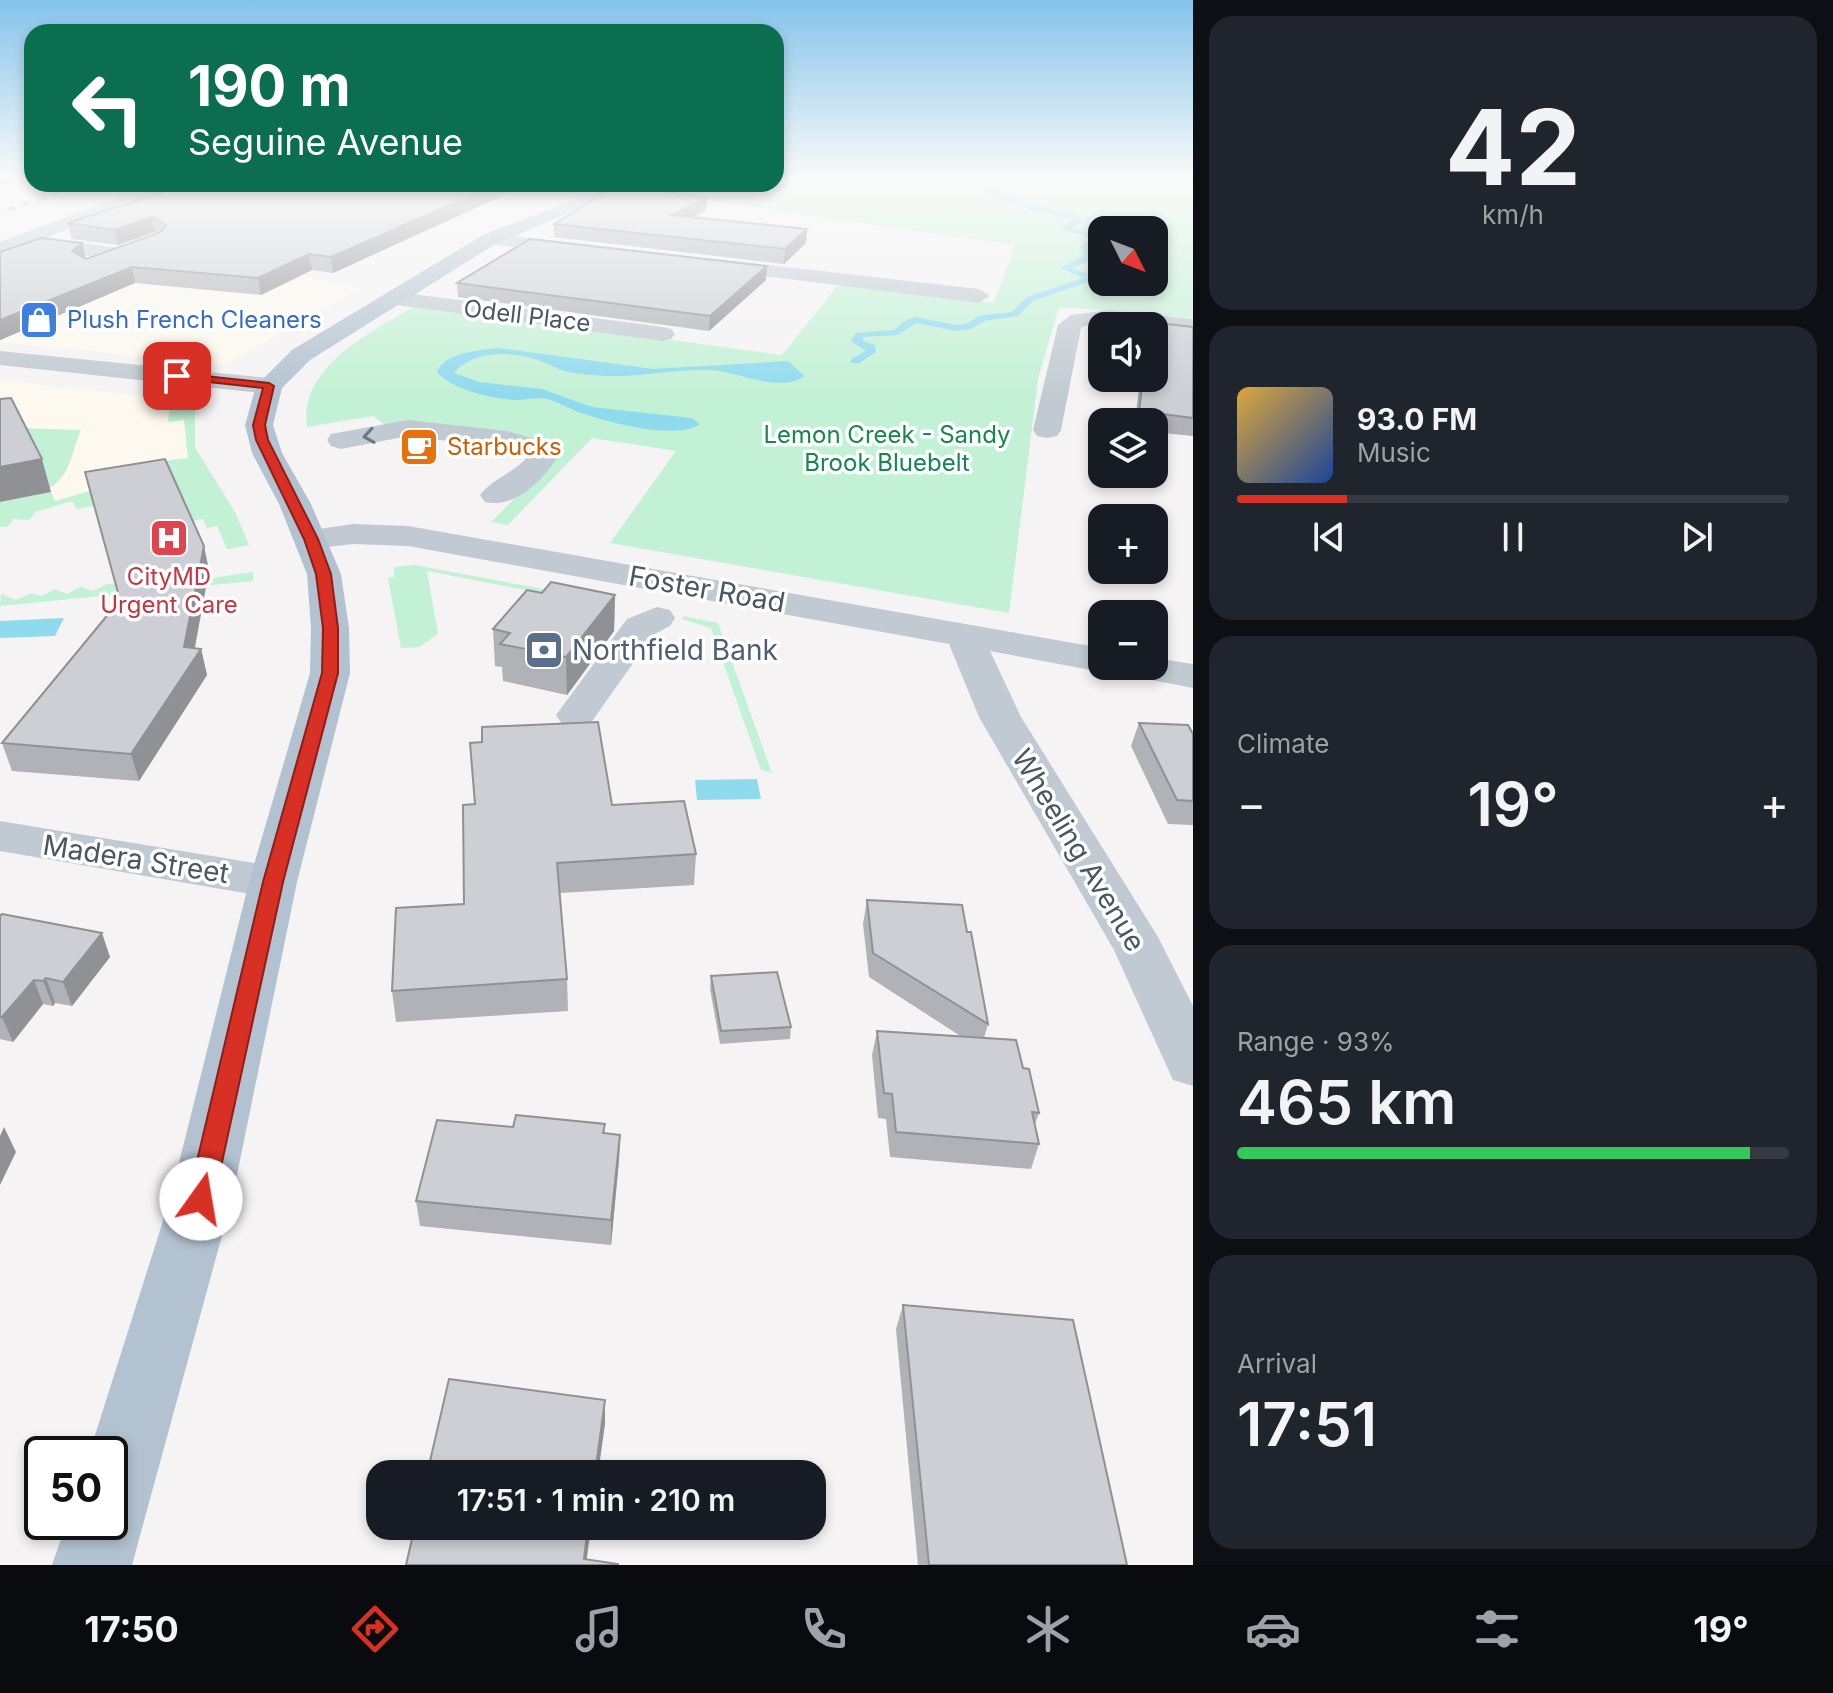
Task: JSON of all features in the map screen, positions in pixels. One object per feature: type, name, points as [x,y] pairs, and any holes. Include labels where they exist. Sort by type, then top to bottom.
[{"type":"main road","points":[[128,1449],[201,1199],[273,882],[330,673],[330,628],[324,574],[311,539],[262,440],[259,425],[269,386],[301,355],[471,250]]},
{"type":"main road","points":[[92,1565],[100,1540]]},
{"type":"street","points":[[92,250],[120,254]]},
{"type":"street","points":[[89,266],[131,250]]},
{"type":"street","points":[[586,250],[603,252]]},
{"type":"street","points":[[682,261],[979,296]]},
{"type":"street","name":"Odell Place","points":[[390,298],[663,334]]},
{"type":"street","points":[[1047,430],[1070,325],[1082,317],[1193,326]]},
{"type":"street","points":[[0,358],[269,386]]},
{"type":"street","points":[[341,440],[408,428],[507,440],[543,450],[540,462],[525,478],[496,495]]},
{"type":"street","name":"Foster Road","points":[[311,539],[353,534],[408,536],[1088,658]]},
{"type":"street","points":[[587,717],[660,623]]},
{"type":"street","name":"Wheeling Avenue","points":[[964,636],[1000,717],[1140,950],[1193,1064]]},
{"type":"street","points":[[1168,672],[1193,676]]},
{"type":"street","name":"Madera Street","points":[[0,836],[273,882]]},
{"type":"shaded area","points":[[203,257],[361,288],[225,365],[0,342],[0,303]]},
{"type":"shaded area","points":[[0,380],[195,402],[193,441],[201,457],[0,520]]},
{"type":"green space","name":"Lemon Creek - Sandy Brook Bluebelt","points":[[1013,250],[1088,250],[1088,296],[1168,296],[1168,250],[1193,250],[1193,318],[1168,316],[1168,312],[1059,307],[1038,379],[1009,613],[610,543],[676,451],[592,438],[508,525],[491,522],[547,466],[553,453],[385,425],[373,416],[307,427],[308,405],[314,386],[326,368],[360,339],[417,305],[782,355],[839,284],[994,303]]},
{"type":"green space","points":[[168,399],[195,402],[195,447],[236,514],[249,545],[227,549],[217,526],[207,528],[203,519],[186,522],[92,499],[94,506],[77,509],[72,501],[36,512],[29,520],[14,519],[7,527],[0,527],[0,502],[51,492],[55,501],[141,476],[145,463],[188,458],[184,420],[168,422],[170,407],[156,405]]},
{"type":"green space","points":[[20,428],[81,430],[68,467],[53,486],[49,488]]},
{"type":"green space","points":[[414,565],[549,590],[546,594],[427,571],[438,634],[419,647],[401,648],[388,578],[394,577],[394,567]]},
{"type":"green space","points":[[253,572],[253,581],[0,606],[1,594],[16,600],[31,593],[41,596],[55,589],[67,594],[81,587],[93,591],[107,584],[179,583]]},
{"type":"green space","points":[[684,616],[718,623],[772,773],[761,770],[711,628],[682,619]]},
{"type":"water","points":[[498,348],[653,369],[788,361],[805,376],[783,383],[709,370],[605,376],[568,372],[534,359],[503,354],[470,360],[454,373],[479,382],[542,389],[592,407],[692,418],[700,424],[675,431],[658,430],[607,421],[547,399],[496,398],[463,389],[437,372],[441,365],[455,356]]},
{"type":"water","points":[[64,618],[55,636],[0,638],[0,621]]},
{"type":"water","points":[[757,779],[761,799],[697,800],[695,780]]},
{"type":"building","points":[[73,250],[86,259],[111,250],[347,250],[331,257],[309,254],[258,278],[132,267],[0,320],[0,252]]},
{"type":"building","points":[[512,250],[627,250],[767,266],[710,316],[457,283]]},
{"type":"building","points":[[1168,324],[1193,327],[1193,418],[1168,415],[1168,408],[1139,408],[1141,392],[1168,392]]},
{"type":"building","points":[[11,398],[42,459],[0,467],[0,399]]},
{"type":"building","points":[[165,459],[204,546],[184,647],[201,649],[131,754],[2,743],[120,600],[85,472]]},
{"type":"building","points":[[551,582],[615,595],[566,657],[500,644],[510,633],[493,629],[527,590],[542,593]]},
{"type":"building","points":[[598,722],[612,805],[684,801],[696,854],[557,863],[567,979],[392,991],[396,908],[464,904],[463,805],[475,804],[470,743],[482,742],[482,727]]},
{"type":"building","points":[[1139,723],[1188,725],[1193,734],[1193,801],[1177,800]]},
{"type":"building","points":[[867,900],[962,905],[967,932],[971,932],[988,1024],[873,953]]},
{"type":"building","points":[[0,916],[102,933],[63,982],[46,978],[43,981],[34,980],[0,1017]]},
{"type":"building","points":[[777,972],[791,1027],[721,1031],[711,976]]},
{"type":"building","points":[[877,1031],[1016,1040],[1023,1068],[1029,1069],[1039,1113],[1032,1112],[1039,1144],[896,1132],[892,1094],[884,1093]]},
{"type":"building","points":[[516,1115],[605,1124],[603,1133],[620,1135],[611,1220],[416,1201],[437,1120],[513,1127]]},
{"type":"building","points":[[903,1305],[1073,1320],[1127,1565],[929,1565]]},
{"type":"building","points":[[449,1379],[605,1400],[597,1460],[430,1460]]},
{"type":"building","points":[[412,1540],[586,1540],[584,1559],[618,1564],[618,1565],[406,1565]]},
{"type":"waterway","points":[[855,361],[871,352],[871,347],[856,341],[859,335],[894,333],[915,320],[956,328],[971,326],[981,318],[1015,314],[1030,299],[1091,278],[1064,268],[1086,259],[1091,254],[1087,250]]},
{"type":"place","name":"Plush French Cleaners","points":[[39,320]]},
{"type":"place","name":"Starbucks","points":[[419,447]]},
{"type":"place","name":"CityMD Urgent Care","points":[[169,538]]},
{"type":"place","name":"Northfield Bank","points":[[544,650]]},
{"type":"route","points":[[177,376],[269,386],[261,409],[259,425],[262,440],[295,504],[324,574],[330,628],[330,673],[273,882],[201,1199]]}]
